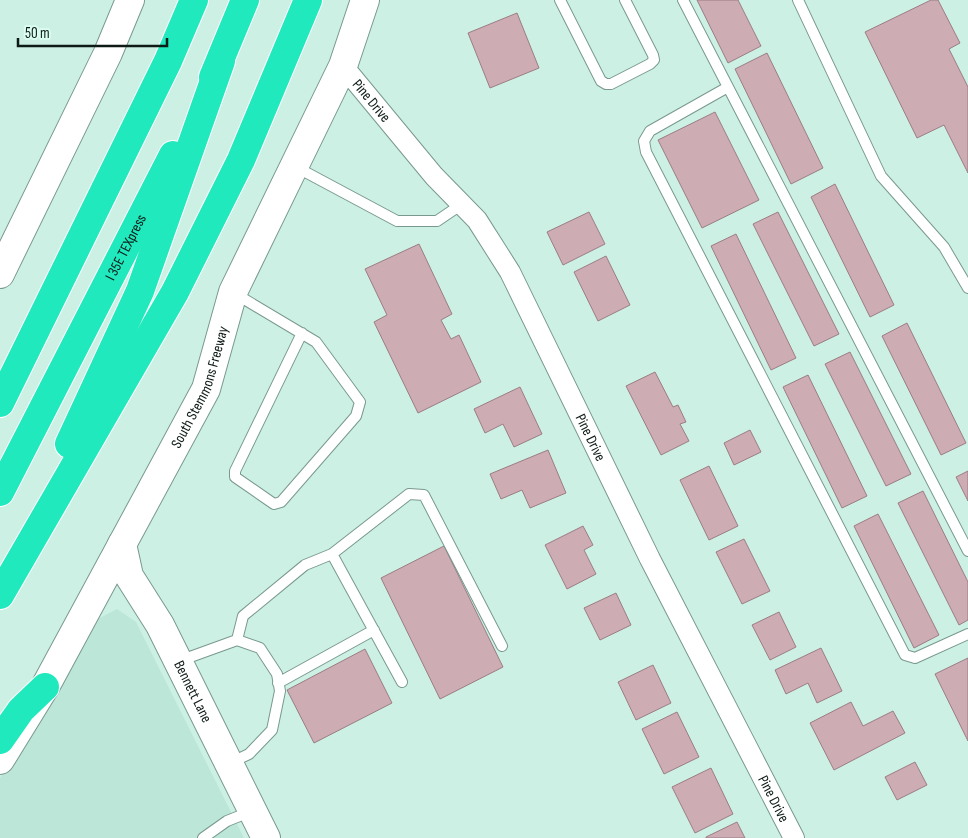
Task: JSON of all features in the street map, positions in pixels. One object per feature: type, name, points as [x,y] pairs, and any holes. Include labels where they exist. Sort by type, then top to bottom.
[{"type":"highway","points":[[0,403],[168,62],[194,0]]},
{"type":"highway","name":"I 35E TEXpress","points":[[0,492],[221,61],[245,0]]},
{"type":"highway","points":[[0,594],[176,292],[241,160],[308,0]]},
{"type":"highway","points":[[0,594],[140,291],[221,61]]},
{"type":"highway","points":[[0,740],[21,710],[45,686]]},
{"type":"main road","points":[[108,53],[130,0]]},
{"type":"main road","points":[[2,260],[108,53],[139,0]]},
{"type":"main road","name":"South Stemmons Freeway","points":[[0,760],[45,686],[206,389],[233,292],[295,167],[342,66],[365,0]]},
{"type":"main road","name":"Bennett Lane","points":[[122,544],[129,576],[160,625],[266,838]]},
{"type":"street","name":"Pine Drive","points":[[342,66],[434,176],[478,220],[510,272],[650,559],[794,838]]},
{"type":"lane","points":[[560,0],[601,81],[606,84],[650,64],[654,60],[653,54],[626,0]]},
{"type":"lane","points":[[683,0],[968,551]]},
{"type":"lane","points":[[798,0],[881,176],[944,246],[968,288]]},
{"type":"lane","points":[[728,87],[650,131],[644,141],[646,152],[905,655],[915,658],[968,634]]},
{"type":"lane","points":[[295,167],[397,221],[436,222],[462,204]]},
{"type":"lane","points":[[233,292],[302,333],[316,342],[360,402],[356,416],[280,502],[274,504],[235,477],[234,471],[302,333]]},
{"type":"lane","points":[[237,640],[243,616],[305,565],[332,554],[409,494],[424,495],[502,646]]},
{"type":"lane","points":[[332,554],[402,682]]},
{"type":"lane","points":[[278,683],[374,630]]},
{"type":"lane","points":[[178,661],[237,640],[260,648],[277,674],[280,691],[272,730],[249,754],[229,764]]},
{"type":"lane","points":[[203,838],[227,821],[253,811]]},
{"type":"shaded area","points":[[117,609],[136,622],[244,838],[0,838],[0,778],[98,619]]},
{"type":"building","points":[[697,0],[738,0],[761,46],[728,63]]},
{"type":"building","points":[[931,0],[938,0],[960,43],[949,49],[968,87],[968,173],[944,125],[917,138],[865,32]]},
{"type":"building","points":[[517,13],[539,68],[490,88],[468,33]]},
{"type":"building","points":[[767,53],[823,168],[791,184],[735,69]]},
{"type":"building","points":[[715,112],[759,200],[702,228],[658,140]]},
{"type":"building","points":[[835,184],[894,305],[870,317],[811,197]]},
{"type":"building","points":[[589,212],[605,244],[563,265],[547,232]]},
{"type":"building","points":[[778,212],[839,334],[814,346],[753,224]]},
{"type":"building","points":[[736,234],[796,358],[771,370],[711,246]]},
{"type":"building","points":[[419,244],[452,314],[441,320],[451,339],[459,335],[481,382],[418,413],[374,322],[387,315],[365,269]]},
{"type":"building","points":[[606,256],[630,305],[598,321],[574,272]]},
{"type":"building","points":[[907,323],[966,443],[941,455],[882,336]]},
{"type":"building","points":[[850,352],[911,474],[886,486],[825,364]]},
{"type":"building","points":[[655,372],[673,407],[678,405],[686,422],[680,424],[689,441],[661,455],[626,386]]},
{"type":"building","points":[[808,375],[867,496],[842,508],[783,387]]},
{"type":"building","points":[[520,387],[542,434],[514,447],[503,424],[485,433],[474,409]]},
{"type":"building","points":[[750,430],[761,452],[734,465],[724,443]]},
{"type":"building","points":[[548,450],[566,493],[530,508],[522,490],[501,499],[490,474]]},
{"type":"building","points":[[709,466],[738,526],[709,540],[680,480]]},
{"type":"building","points":[[968,471],[968,501],[956,477]]},
{"type":"building","points":[[923,491],[968,582],[968,620],[959,625],[898,503]]},
{"type":"building","points":[[878,514],[939,635],[914,648],[854,526]]},
{"type":"building","points":[[583,526],[593,545],[584,550],[596,574],[567,589],[545,545]]},
{"type":"building","points":[[744,539],[770,591],[742,604],[716,552]]},
{"type":"building","points":[[444,546],[503,667],[440,699],[381,578]]},
{"type":"building","points":[[616,593],[631,625],[600,640],[584,608]]},
{"type":"building","points":[[779,612],[796,647],[770,660],[752,625]]},
{"type":"building","points":[[821,648],[842,691],[817,703],[808,683],[786,694],[775,670]]},
{"type":"building","points":[[365,649],[392,703],[314,743],[287,690]]},
{"type":"building","points":[[968,658],[968,741],[935,674]]},
{"type":"building","points":[[653,665],[671,703],[636,720],[618,682]]},
{"type":"building","points":[[851,702],[863,726],[893,711],[905,733],[834,770],[810,723]]},
{"type":"building","points":[[677,712],[699,757],[664,774],[642,729]]},
{"type":"building","points":[[915,762],[927,785],[897,800],[885,777]]},
{"type":"building","points":[[711,768],[733,814],[695,833],[672,787]]},
{"type":"building","points":[[737,822],[745,838],[706,838],[706,837]]}]
